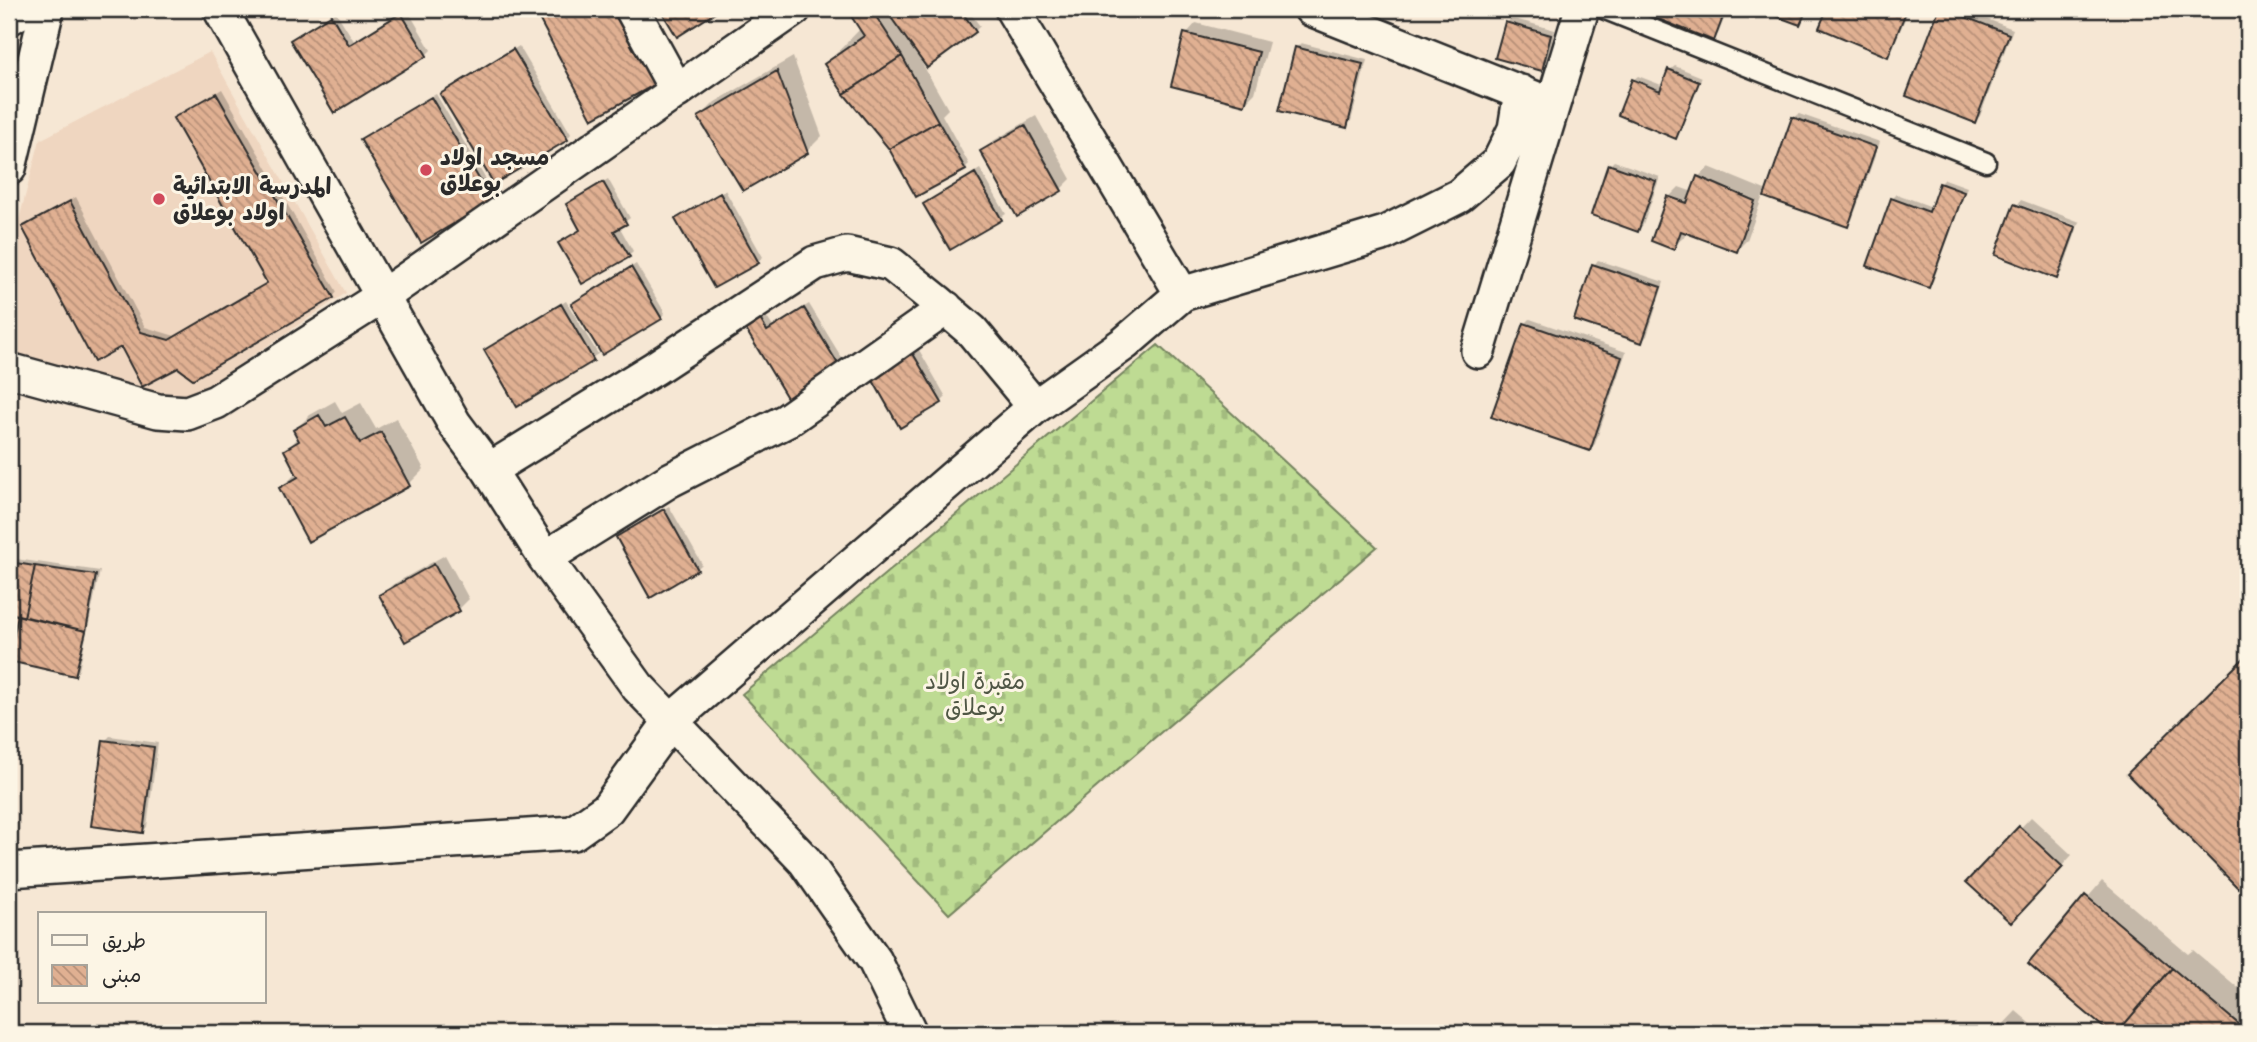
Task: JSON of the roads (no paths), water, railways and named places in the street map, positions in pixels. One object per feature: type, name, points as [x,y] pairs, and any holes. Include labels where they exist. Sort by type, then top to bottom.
[{"type":"street","points":[[9,18],[24,9]]},
{"type":"street","points":[[9,168],[47,9]]},
{"type":"street","points":[[220,9],[454,423],[489,470],[545,558],[638,687],[805,861],[875,961],[910,1033]]},
{"type":"street","points":[[632,9],[677,91]]},
{"type":"street","points":[[9,370],[158,411],[187,413],[216,402],[383,296],[794,9]]},
{"type":"street","points":[[1012,9],[1181,294]]},
{"type":"street","points":[[1311,9],[1553,105]]},
{"type":"street","points":[[1478,351],[1582,9]]},
{"type":"street","points":[[9,870],[573,833],[607,809],[671,721],[1035,407],[1125,343],[1181,294],[1385,233],[1459,196],[1499,162],[1515,129],[1521,92]]},
{"type":"street","points":[[489,470],[654,368],[815,263],[847,254],[891,264],[972,331],[1035,407]]},
{"type":"street","points":[[545,558],[670,480],[786,421],[946,309]]},
{"type":"lane","points":[[1603,9],[1986,162]]},
{"type":"place","name":"مسجد اولاد بوعلاق","points":[[426,170]]},
{"type":"place","name":"المدرسة الابتدائية اولاد بوعلاق","points":[[159,199]]},
{"type":"park label","name":"مقبرة اولاد بوعلاق","points":[[975,694]]}]
